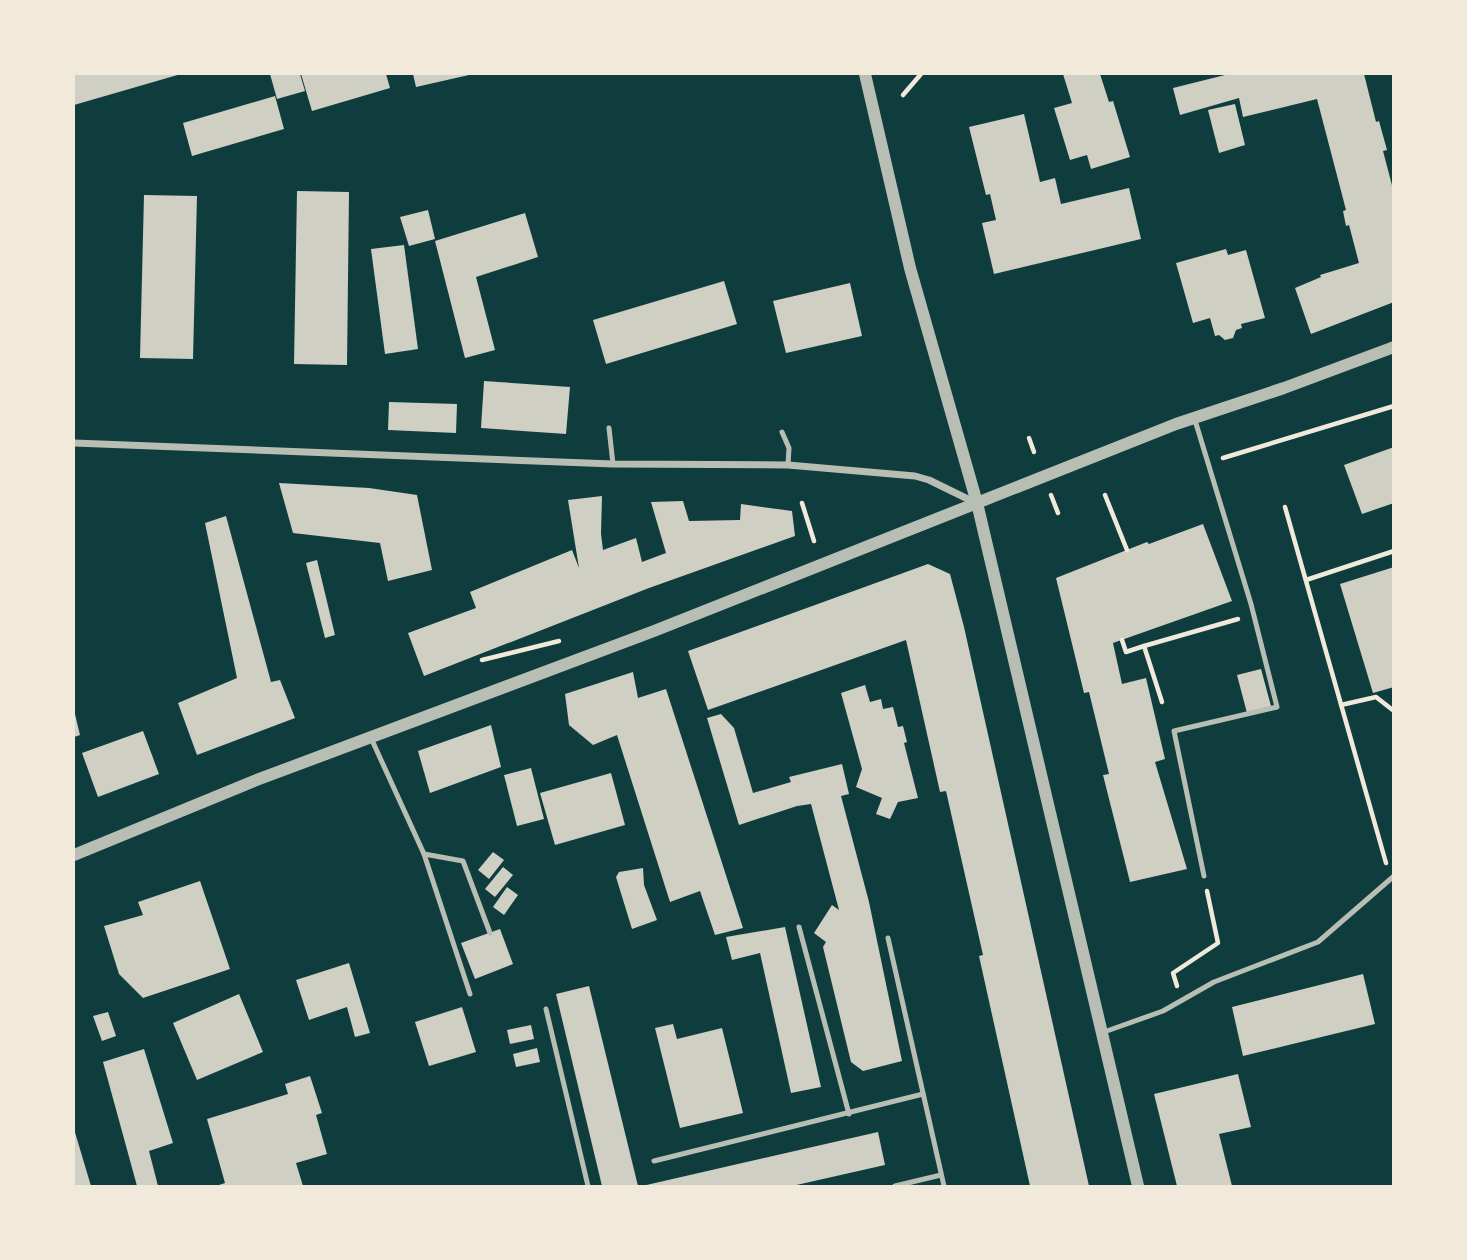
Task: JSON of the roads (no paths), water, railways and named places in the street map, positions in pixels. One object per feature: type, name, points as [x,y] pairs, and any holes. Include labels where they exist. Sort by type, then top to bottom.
[{"type":"street","points":[[865,74],[910,268],[977,503],[1138,1186]]},
{"type":"street","points":[[74,855],[254,781],[654,631],[1194,417],[1284,388],[1394,347]]},
{"type":"street","points":[[74,443],[613,464],[788,466],[915,476],[977,503]]},
{"type":"lane","points":[[1194,417],[1254,614],[1277,707],[1174,731],[1204,876]]},
{"type":"lane","points":[[609,428],[613,464]]},
{"type":"lane","points":[[782,432],[789,449],[788,466]]},
{"type":"lane","points":[[371,738],[424,854],[470,994]]},
{"type":"lane","points":[[424,854],[463,861],[490,933]]},
{"type":"lane","points":[[1101,1033],[1163,1011],[1214,982],[1318,942],[1392,877]]},
{"type":"lane","points":[[799,927],[849,1114]]},
{"type":"lane","points":[[888,938],[944,1186]]},
{"type":"lane","points":[[546,1009],[588,1186]]},
{"type":"lane","points":[[654,1161],[923,1094]]},
{"type":"lane","points":[[895,1186],[942,1175]]}]
